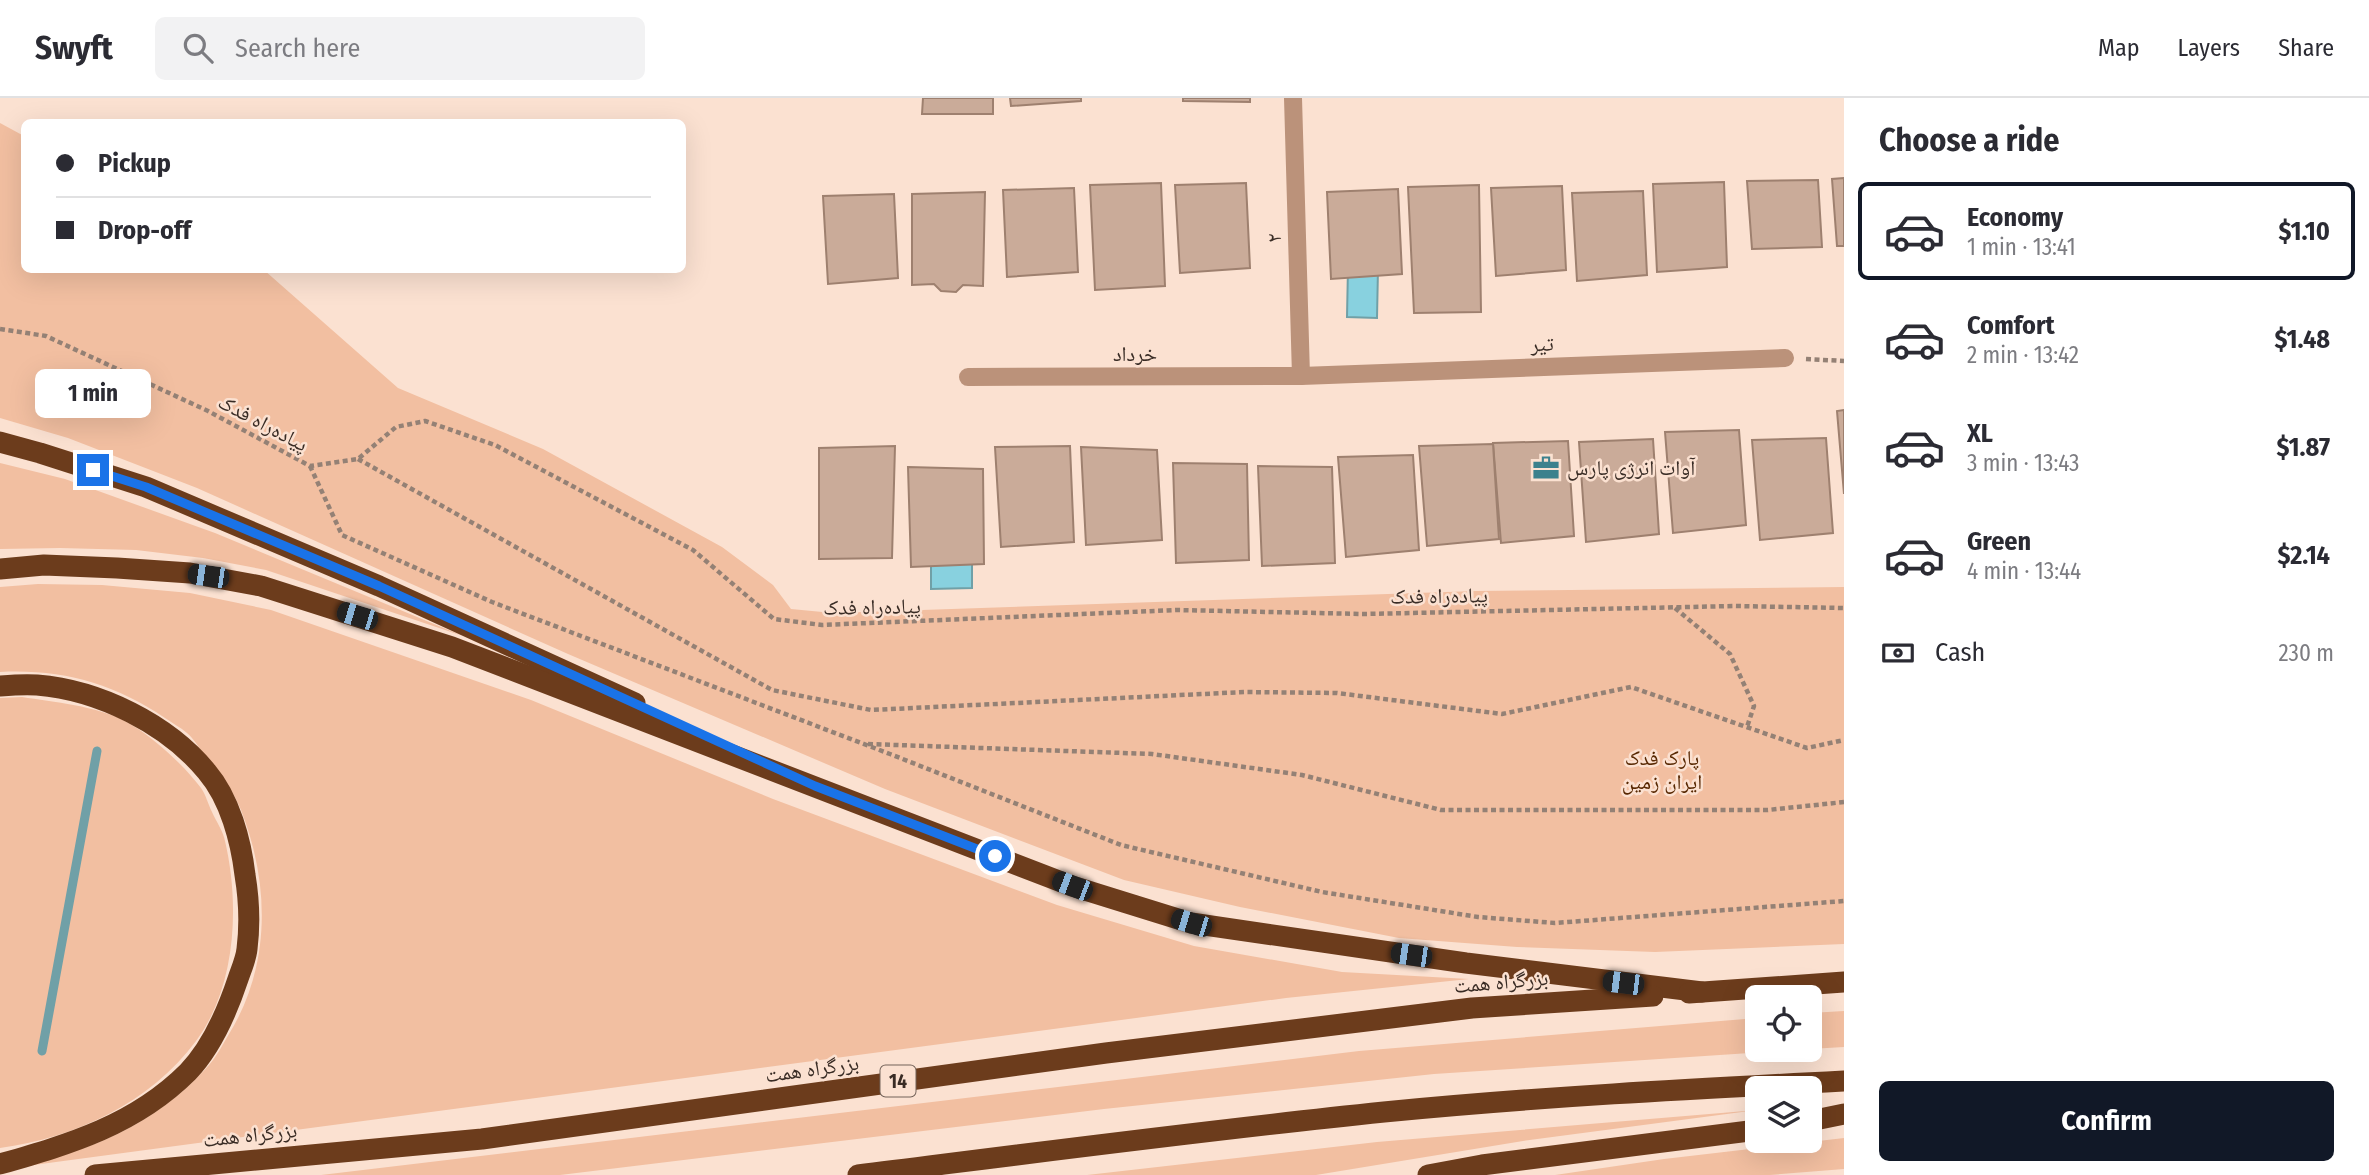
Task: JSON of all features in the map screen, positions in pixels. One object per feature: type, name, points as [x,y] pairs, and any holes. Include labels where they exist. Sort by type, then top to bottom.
[{"type":"highway","points":[[0,442],[146,487],[379,586],[815,786]]},
{"type":"highway","points":[[0,569],[44,565],[117,568],[190,573],[261,586],[452,647],[1072,886],[1191,923],[1466,963],[1702,992]]},
{"type":"highway","points":[[0,686],[37,685],[90,695],[138,715],[172,738],[208,773],[230,813],[242,852],[249,898],[247,950],[230,1002],[214,1037],[189,1071],[144,1107],[98,1133],[64,1146],[0,1164]]},
{"type":"highway","name":"14","points":[[1702,992],[1844,982]]},
{"type":"highway","name":"بزرگراه همت","points":[[95,1175],[482,1139],[1105,1053],[1472,1008],[1702,992]]},
{"type":"highway","points":[[858,1175],[1385,1112],[1635,1091],[1844,1081]]},
{"type":"highway","points":[[1822,1119],[1844,1114]]},
{"type":"highway","points":[[1427,1175],[1482,1165],[1745,1132]]},
{"type":"street","name":"۲","points":[[1293,98],[1301,376]]},
{"type":"street","name":"تیر","points":[[1301,376],[1785,358]]},
{"type":"street","name":"خرداد","points":[[968,377],[1301,376]]},
{"type":"path","name":"پیاده‌راه فدک","points":[[0,329],[46,336],[208,411],[310,466],[358,459],[396,427],[425,421],[495,446],[693,550],[774,619],[822,625],[1177,610],[1364,614],[1735,606],[1844,608]]},
{"type":"path","points":[[1785,358],[1844,362]]},
{"type":"path","points":[[358,459],[772,690],[871,709],[1270,692],[1336,693],[1502,714],[1631,687],[1807,748],[1844,740]]},
{"type":"path","points":[[310,466],[342,535],[492,602],[1121,845],[1322,892],[1465,915],[1555,923],[1844,901]]},
{"type":"path","points":[[1674,607],[1730,654],[1754,706],[1747,727]]},
{"type":"path","points":[[862,743],[1152,754],[1302,775],[1441,810],[1768,810],[1844,802]]},
{"type":"green space","name":"پارک فدک ایران زمین","points":[[0,123],[21,134],[21,273],[267,273],[398,388],[543,449],[722,547],[773,585],[791,609],[833,613],[1476,591],[1844,587],[1844,944],[1655,952],[1517,947],[1399,938],[1240,907],[1124,880],[885,789],[568,654],[197,488],[68,438],[0,418]]},
{"type":"green space","points":[[0,463],[65,479],[215,533],[463,636],[266,570],[203,558],[136,550],[0,549]]},
{"type":"green space","points":[[38,584],[102,585],[190,593],[271,610],[531,700],[773,799],[1057,905],[1194,946],[1342,972],[1469,979],[1286,998],[11,1168],[82,1149],[109,1138],[156,1112],[197,1078],[217,1054],[243,1008],[253,981],[262,924],[257,867],[241,810],[224,780],[189,735],[146,706],[106,687],[45,673],[0,672],[0,587]]},
{"type":"green space","points":[[22,697],[75,705],[114,716],[145,734],[185,769],[203,791],[224,837],[230,866],[233,918],[227,971],[220,996],[196,1041],[177,1063],[157,1082],[109,1114],[56,1136],[0,1148],[0,698]]},
{"type":"green space","points":[[1844,1011],[1844,1047],[1822,1048],[1822,1012]]},
{"type":"green space","points":[[1745,1019],[1745,1053],[1434,1074],[1104,1109],[560,1175],[321,1175],[1359,1051]]},
{"type":"green space","points":[[1745,1111],[1523,1141],[1316,1175],[1087,1175],[1377,1142]]},
{"type":"green space","points":[[1844,1138],[1844,1169],[1770,1175],[1555,1175],[1745,1150],[1745,1153],[1822,1153],[1822,1141]]},
{"type":"water","points":[[1348,267],[1378,268],[1377,318],[1347,317]]},
{"type":"water","points":[[972,563],[972,588],[931,589],[931,564]]},
{"type":"building","points":[[923,98],[993,98],[993,114],[922,114]]},
{"type":"building","points":[[1010,98],[1081,98],[1081,101],[1011,106]]},
{"type":"building","points":[[1183,98],[1250,98],[1250,102],[1183,101]]},
{"type":"building","points":[[1844,178],[1844,246],[1837,246],[1832,179]]},
{"type":"building","points":[[1818,180],[1822,247],[1752,249],[1747,181]]},
{"type":"building","points":[[1724,182],[1727,267],[1657,272],[1653,184]]},
{"type":"building","points":[[1161,183],[1165,286],[1095,290],[1090,185]]},
{"type":"building","points":[[1246,183],[1250,268],[1180,273],[1175,185]]},
{"type":"building","points":[[1479,185],[1481,312],[1414,313],[1408,187]]},
{"type":"building","points":[[1562,186],[1566,270],[1496,276],[1491,188]]},
{"type":"building","points":[[1074,188],[1078,272],[1007,277],[1003,190]]},
{"type":"building","points":[[1398,189],[1402,274],[1331,279],[1327,192]]},
{"type":"building","points":[[1643,191],[1647,275],[1577,281],[1572,193]]},
{"type":"building","points":[[985,192],[983,286],[963,285],[956,292],[941,291],[934,284],[912,285],[912,194]]},
{"type":"building","points":[[894,194],[898,278],[828,284],[823,196]]},
{"type":"building","points":[[1844,410],[1844,494],[1837,411]]},
{"type":"building","points":[[1739,430],[1746,525],[1673,533],[1665,432]]},
{"type":"building","points":[[1826,438],[1833,533],[1760,540],[1752,440]]},
{"type":"building","points":[[1653,439],[1659,534],[1586,542],[1579,442]]},
{"type":"building","points":[[1568,441],[1574,536],[1501,543],[1493,443]]},
{"type":"building","points":[[1493,444],[1499,539],[1427,546],[1419,446]]},
{"type":"building","points":[[895,446],[892,558],[819,559],[819,448]]},
{"type":"building","points":[[1070,446],[1074,542],[1001,547],[995,447]]},
{"type":"building","points":[[1081,447],[1157,450],[1162,540],[1086,545]]},
{"type":"building","points":[[1413,455],[1419,550],[1346,557],[1338,457]]},
{"type":"building","points":[[1173,463],[1247,464],[1249,560],[1176,563]]},
{"type":"building","points":[[1258,466],[1332,467],[1335,563],[1262,566]]},
{"type":"building","points":[[908,467],[983,469],[984,564],[911,567]]},
{"type":"waterway","points":[[42,1051],[97,751]]},
{"type":"place","name":"آوات انرژی پارس","points":[[1546,468]]},
{"type":"route","points":[[93,470],[146,487],[379,586],[815,786],[995,856]]}]
